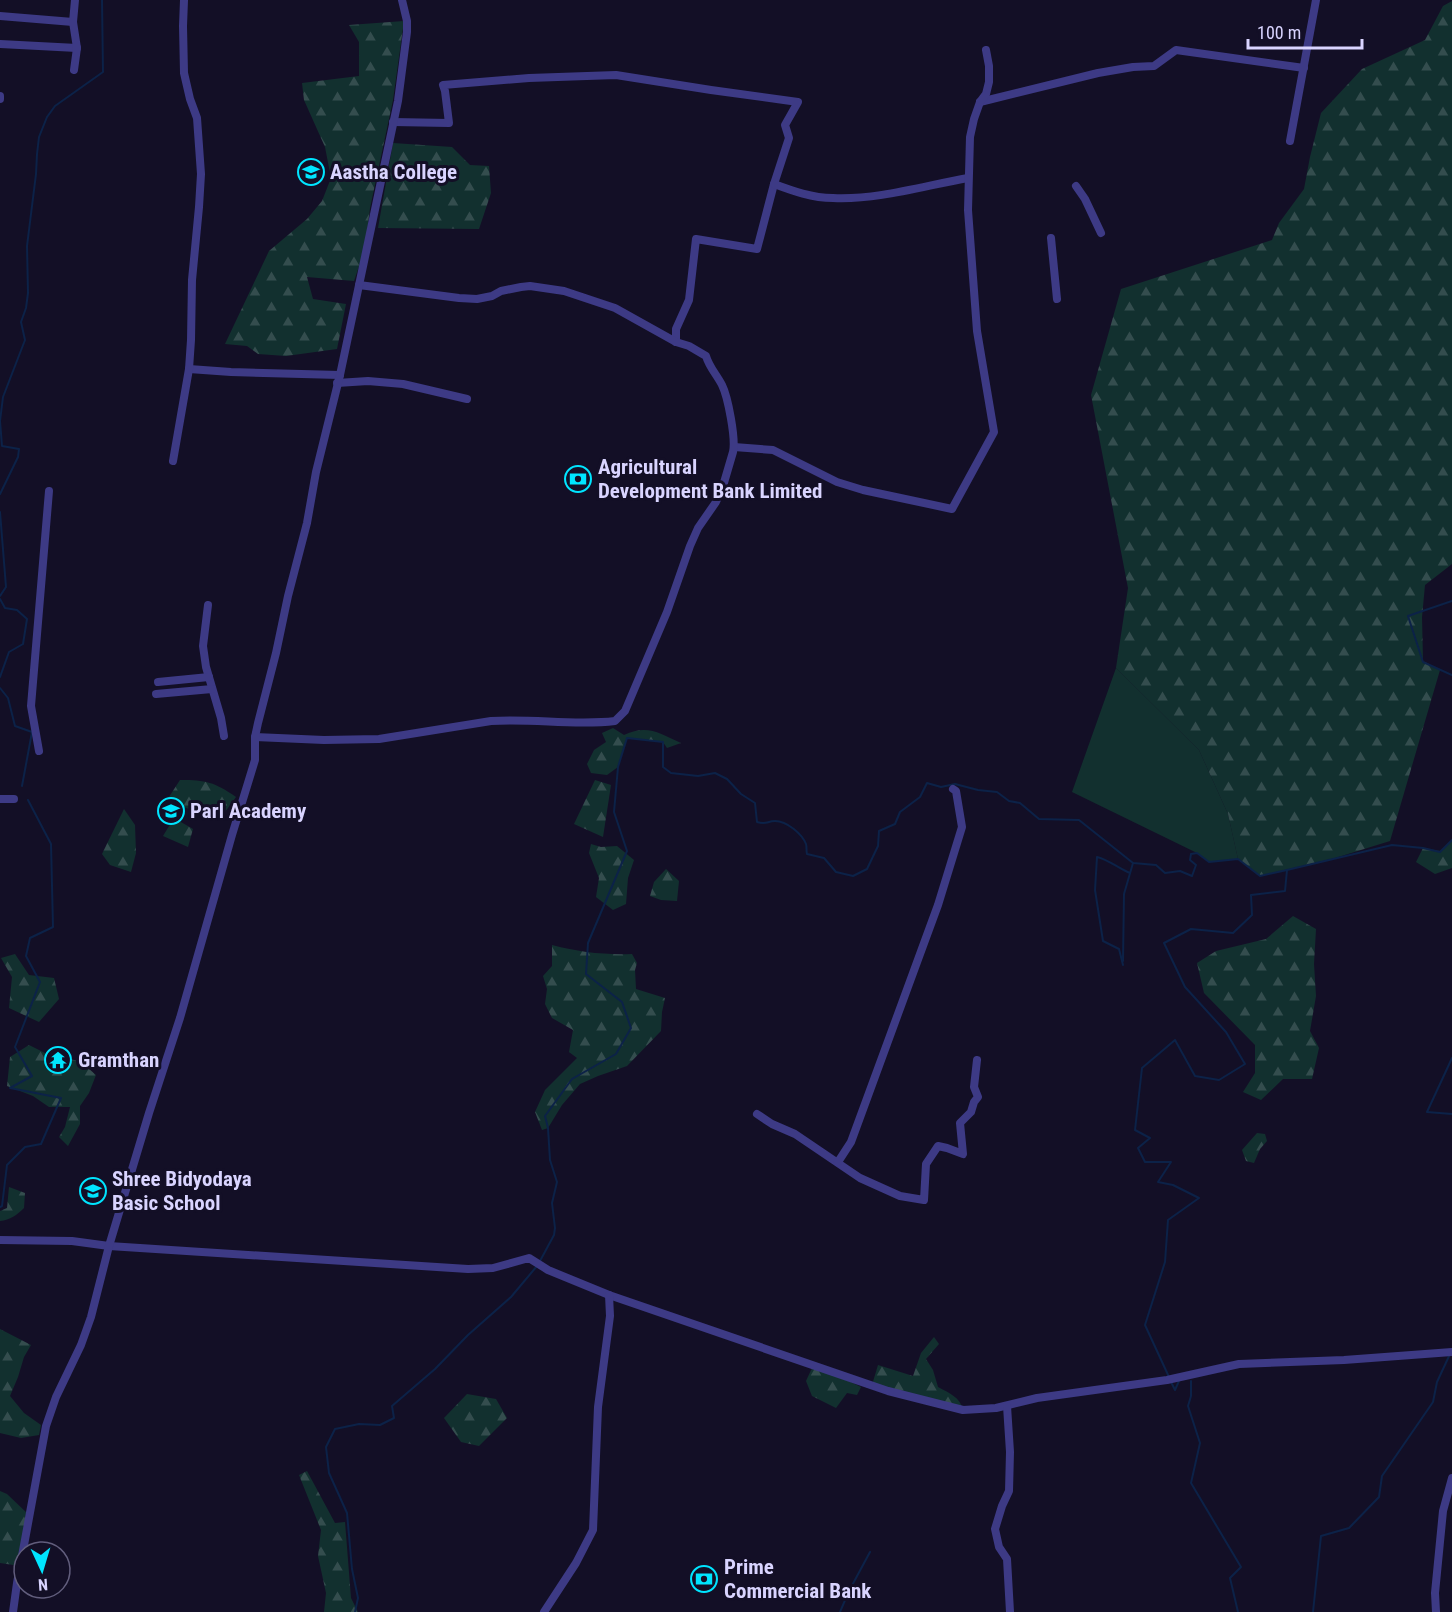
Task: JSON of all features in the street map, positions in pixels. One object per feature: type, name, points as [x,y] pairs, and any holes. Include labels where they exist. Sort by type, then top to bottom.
[{"type":"street","points":[[74,70],[77,48],[73,22],[75,0]]},
{"type":"street","points":[[173,461],[189,369],[192,280],[201,163],[197,118],[184,73],[184,0]]},
{"type":"street","points":[[13,1612],[46,1426],[56,1397],[81,1345],[91,1317],[148,1113],[180,1018],[255,760],[255,737],[301,550],[403,72],[407,21],[402,0]]},
{"type":"street","points":[[1290,141],[1316,0]]},
{"type":"street","points":[[0,16],[73,22]]},
{"type":"street","points":[[0,44],[77,48]]},
{"type":"street","points":[[734,447],[773,450],[846,485],[952,508],[994,432],[977,331],[969,231],[970,137],[980,102],[986,94],[989,82],[986,50]]},
{"type":"street","points":[[980,102],[1098,73],[1154,66],[1176,50],[1304,68]]},
{"type":"street","points":[[393,122],[449,123],[443,86],[530,78],[616,75],[798,102],[785,125],[789,138],[757,249],[696,239],[689,300],[676,329],[676,342]]},
{"type":"street","points":[[774,184],[806,195],[833,198],[876,197],[968,178]]},
{"type":"street","points":[[1076,186],[1085,199],[1101,233]]},
{"type":"street","points":[[1052,238],[1057,299]]},
{"type":"street","points":[[255,737],[313,740],[379,739],[491,721],[580,723],[615,721],[625,711],[667,612],[698,528],[716,502],[734,447],[724,388],[706,356],[615,309],[574,294],[545,288],[520,287],[477,299],[359,285]]},
{"type":"street","points":[[189,369],[275,372],[403,384],[467,399]]},
{"type":"street","points":[[39,751],[31,706],[49,491]]},
{"type":"street","points":[[208,605],[202,646],[212,689],[222,718],[224,736]]},
{"type":"street","points":[[158,682],[209,677]]},
{"type":"street","points":[[156,694],[212,689]]},
{"type":"street","points":[[838,1162],[851,1142],[938,904],[962,827],[956,791],[953,789]]},
{"type":"street","points":[[0,799],[14,799]]},
{"type":"street","points":[[757,1114],[772,1124],[795,1134],[860,1178],[900,1196],[924,1200],[926,1164],[938,1146],[963,1154],[960,1123],[971,1112],[978,1097],[974,1087],[977,1060]]},
{"type":"street","points":[[0,1240],[72,1241],[109,1246],[468,1269],[493,1268],[529,1258],[548,1270],[609,1295],[888,1391],[963,1410],[1007,1406],[1036,1398],[1171,1379],[1239,1364],[1448,1353]]},
{"type":"street","points":[[544,1612],[576,1563],[593,1530],[598,1407],[610,1316],[609,1295]]},
{"type":"street","points":[[1007,1406],[1010,1452],[1009,1491],[995,1529],[999,1547],[1007,1559],[1010,1612]]},
{"type":"street","points":[[1436,1612],[1435,1593],[1443,1511],[1452,1478]]},
{"type":"green space","points":[[1452,1],[1452,564],[1425,585],[1422,617],[1423,661],[1440,670],[1390,841],[1335,858],[1260,876],[1238,859],[1228,814],[1199,750],[1116,668],[1128,588],[1091,395],[1121,289],[1272,240],[1279,223],[1304,189],[1321,113],[1362,69],[1425,40],[1443,6]]},
{"type":"green space","points":[[404,21],[393,100],[370,208],[365,249],[354,281],[307,277],[313,299],[346,304],[337,349],[286,356],[258,354],[247,346],[225,344],[269,251],[307,219],[322,201],[331,178],[325,147],[304,100],[302,83],[359,76],[359,42],[349,25]]},
{"type":"green space","points":[[393,143],[452,147],[470,165],[489,166],[491,193],[479,229],[378,228]]},
{"type":"green space","points":[[1116,668],[1199,750],[1228,814],[1238,859],[1209,862],[1197,853],[1072,792]]},
{"type":"green space","points":[[613,728],[624,735],[640,730],[653,731],[681,743],[667,748],[663,742],[627,738],[618,767],[607,775],[591,773],[587,764],[594,750],[606,742],[602,733]]},
{"type":"green space","points":[[180,780],[210,783],[236,797],[225,812],[202,804],[189,809],[167,800]]},
{"type":"green space","points":[[595,780],[611,785],[603,837],[574,824]]},
{"type":"green space","points":[[124,809],[135,825],[136,853],[131,872],[110,865],[102,854]]},
{"type":"green space","points":[[174,818],[193,829],[188,847],[163,836]]},
{"type":"green space","points":[[1452,840],[1452,868],[1435,874],[1416,862],[1423,848],[1440,851]]},
{"type":"green space","points":[[591,844],[601,847],[617,846],[634,860],[628,878],[626,904],[613,910],[596,897],[599,878],[589,853]]},
{"type":"green space","points":[[666,869],[679,881],[677,901],[661,900],[650,896],[654,882]]},
{"type":"green space","points":[[1293,916],[1316,929],[1314,964],[1316,996],[1310,1031],[1319,1048],[1312,1079],[1283,1079],[1261,1100],[1243,1092],[1255,1073],[1255,1045],[1204,993],[1197,963],[1216,951],[1266,939]]},
{"type":"green space","points":[[552,945],[572,950],[632,954],[637,963],[636,989],[665,998],[661,1031],[627,1066],[580,1084],[562,1105],[548,1128],[542,1130],[535,1112],[545,1090],[577,1058],[569,1052],[573,1030],[552,1018],[545,1004],[547,989],[543,976],[552,966]]},
{"type":"green space","points":[[15,954],[29,975],[54,978],[59,999],[39,1022],[9,1008],[12,977],[1,958]]},
{"type":"green space","points":[[29,1045],[51,1056],[80,1061],[96,1075],[89,1093],[80,1106],[80,1124],[68,1146],[59,1137],[65,1127],[70,1107],[49,1107],[33,1096],[7,1086],[10,1057]]},
{"type":"green space","points":[[1257,1133],[1265,1134],[1267,1141],[1260,1149],[1254,1163],[1246,1161],[1242,1150]]},
{"type":"green space","points":[[9,1187],[25,1193],[24,1208],[13,1217],[0,1221],[0,1211],[7,1208]]},
{"type":"green space","points":[[0,1329],[31,1345],[24,1357],[10,1396],[24,1413],[41,1425],[39,1435],[21,1438],[0,1433]]},
{"type":"green space","points":[[934,1337],[939,1344],[926,1359],[933,1370],[938,1387],[957,1399],[963,1410],[872,1385],[878,1365],[913,1376],[921,1353]]},
{"type":"green space","points":[[812,1368],[834,1374],[861,1387],[857,1395],[847,1393],[836,1408],[812,1396],[806,1381]]},
{"type":"green space","points":[[467,1394],[496,1399],[507,1418],[479,1446],[461,1442],[444,1418]]},
{"type":"green space","points":[[307,1471],[335,1523],[345,1522],[351,1598],[358,1612],[324,1612],[326,1593],[318,1556],[321,1530],[299,1475]]},
{"type":"green space","points":[[0,1491],[7,1494],[29,1515],[25,1540],[12,1540],[12,1565],[0,1563]]},
{"type":"waterway","points":[[0,421],[3,397],[25,340],[21,322],[28,293],[27,246],[39,137],[47,117],[55,106],[103,72],[102,0]]},
{"type":"waterway","points":[[0,421],[2,446],[19,449],[18,457],[0,494]]},
{"type":"waterway","points":[[0,512],[6,587],[0,596]]},
{"type":"waterway","points":[[0,599],[5,608],[17,610],[27,619],[23,644],[9,652],[0,677]]},
{"type":"waterway","points":[[1452,601],[1408,616],[1423,662],[1452,675]]},
{"type":"waterway","points":[[0,688],[8,698],[15,726],[32,732],[22,786]]},
{"type":"waterway","points":[[540,1261],[554,1235],[552,1203],[557,1182],[550,1160],[545,1116],[572,1079],[616,1054],[631,1028],[622,1002],[586,974],[588,943],[627,851],[614,812],[618,767],[627,738],[663,742],[663,767],[671,773],[698,776],[715,773],[727,779],[741,794],[755,803],[757,822],[775,821],[789,826],[804,840],[807,854],[824,858],[836,872],[853,876],[867,869],[878,846],[879,831],[895,824],[900,812],[920,797],[927,783],[941,787],[955,784],[997,792],[1009,801],[1020,803],[1039,819],[1079,820],[1133,863],[1156,865],[1165,873],[1180,871],[1192,876],[1196,865],[1190,860],[1191,854],[1197,853],[1209,862],[1238,859],[1260,876],[1287,870]]},
{"type":"waterway","points":[[0,1207],[2,1206],[7,1165],[25,1147],[41,1144],[61,1098],[10,1088],[32,1076],[15,1047],[40,982],[26,956],[30,938],[53,927],[51,844],[28,800]]},
{"type":"waterway","points":[[1169,1377],[1145,1325],[1165,1262],[1168,1220],[1199,1198],[1173,1185],[1158,1182],[1171,1162],[1145,1162],[1138,1148],[1150,1138],[1135,1130],[1142,1068],[1175,1040],[1195,1076],[1219,1080],[1245,1064],[1226,1032],[1185,987],[1164,943],[1191,929],[1233,933],[1252,915],[1251,895],[1285,891],[1287,870],[1392,845],[1440,852],[1452,840]]},
{"type":"waterway","points":[[1123,965],[1119,949],[1103,941],[1095,890],[1097,857],[1130,873]]},
{"type":"waterway","points":[[1123,961],[1124,894],[1133,863]]},
{"type":"waterway","points":[[1452,1058],[1427,1112],[1452,1114]]},
{"type":"waterway","points":[[355,1612],[358,1598],[352,1569],[347,1513],[329,1473],[326,1447],[335,1429],[359,1424],[380,1425],[394,1418],[392,1406],[511,1297],[537,1266]]},
{"type":"waterway","points":[[1313,1612],[1321,1536],[1349,1528],[1379,1497],[1382,1476],[1433,1402],[1437,1382],[1450,1354]]},
{"type":"waterway","points":[[1171,1382],[1175,1390],[1179,1381]]},
{"type":"waterway","points":[[1191,1381],[1188,1406],[1200,1443],[1191,1483],[1241,1567],[1230,1578],[1238,1612]]},
{"type":"waterway","points":[[840,1612],[870,1552]]},
{"type":"place","name":"Aastha College","points":[[311,172]]},
{"type":"place","name":"Agricultural Development Bank Limited","points":[[578,479]]},
{"type":"place","name":"Parl Academy","points":[[171,811]]},
{"type":"place","name":"Gramthan","points":[[58,1060]]},
{"type":"place","name":"Shree Bidyodaya Basic School","points":[[93,1191]]},
{"type":"place","name":"Prime Commercial Bank","points":[[704,1579]]}]
